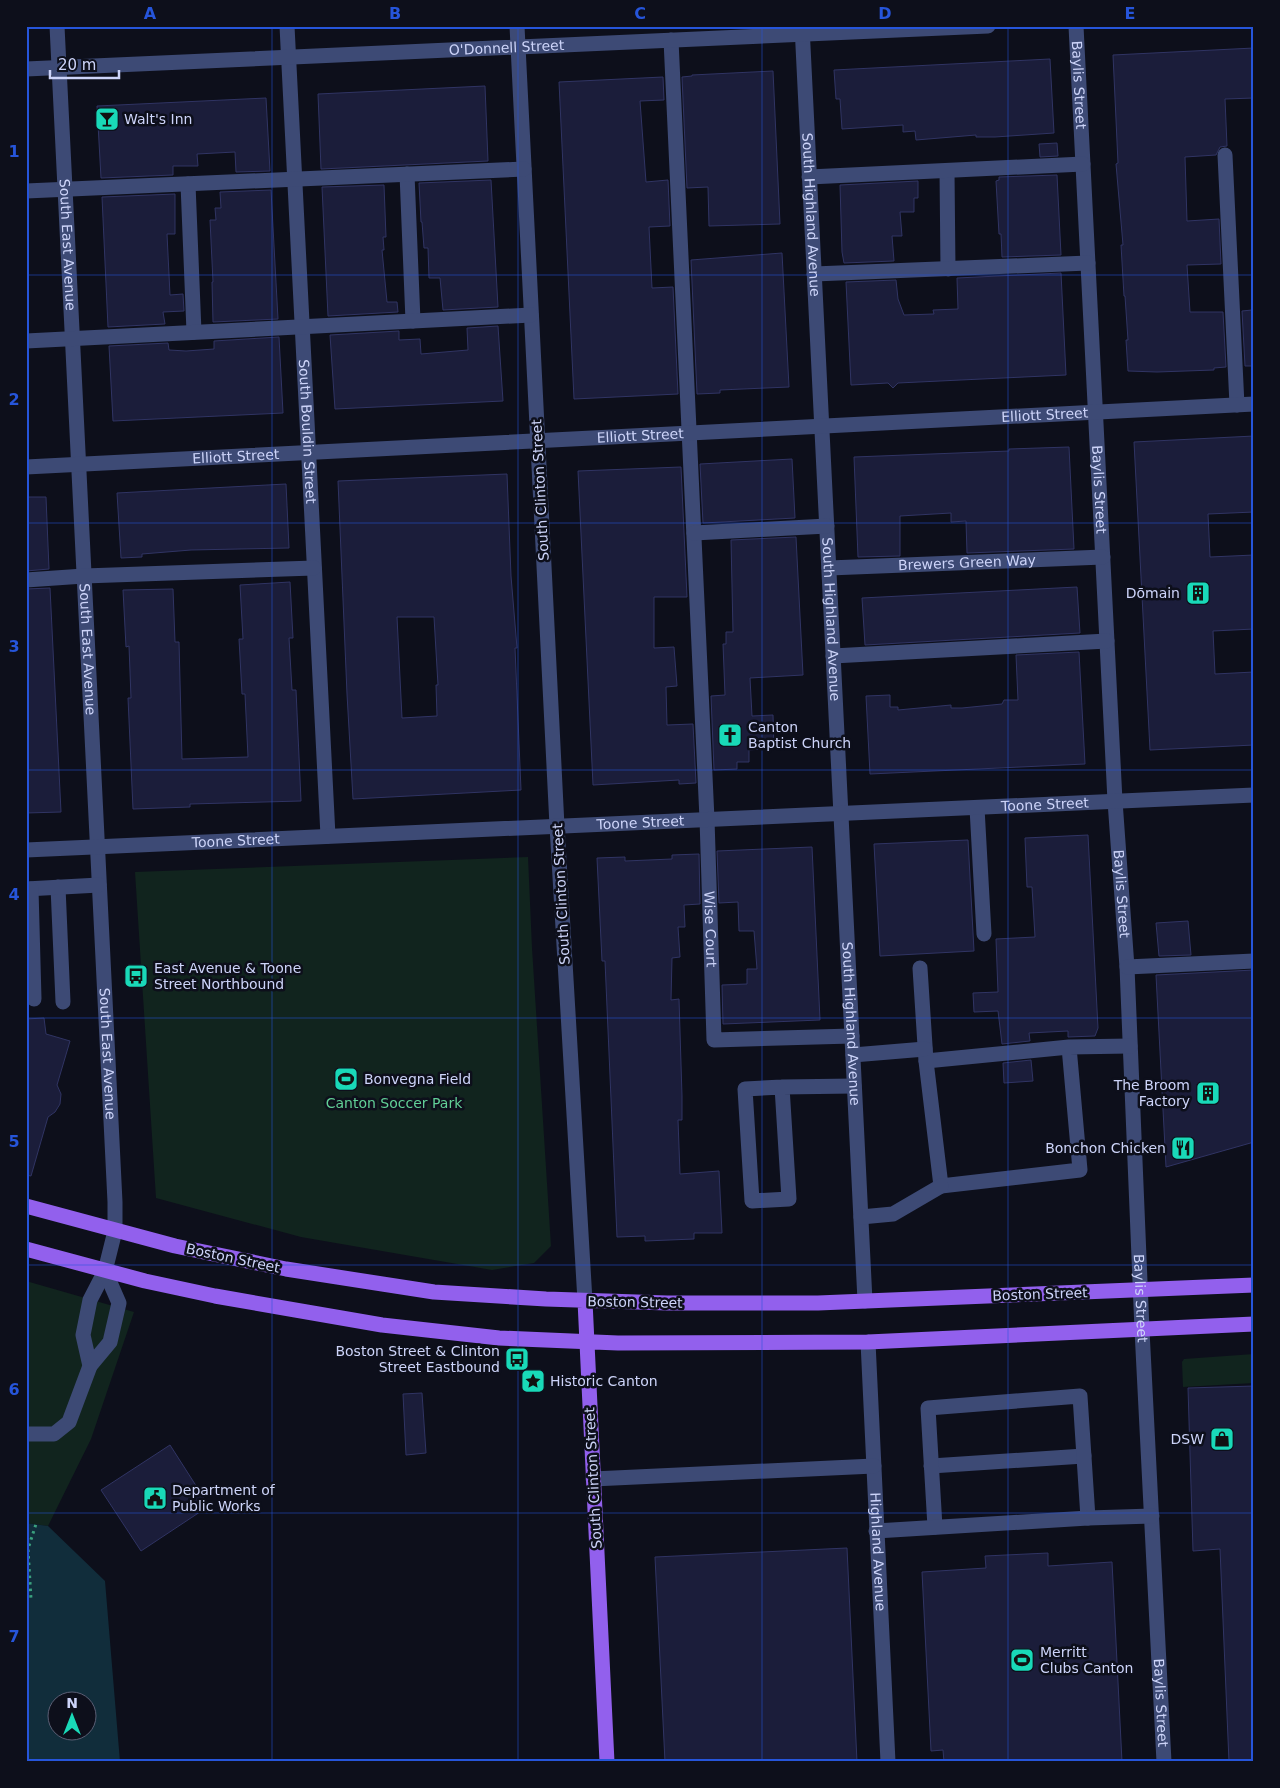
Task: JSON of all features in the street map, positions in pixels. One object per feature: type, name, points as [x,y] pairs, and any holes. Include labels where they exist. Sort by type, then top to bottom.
[{"type":"main road","name":"Boston Street","points":[[26,1206],[114,1231],[278,1268],[434,1292],[585,1301],[686,1303],[865,1301],[1254,1285]]},
{"type":"main road","points":[[26,1249],[105,1271],[214,1296],[382,1326],[499,1338],[618,1343],[868,1342],[1254,1324]]},
{"type":"main road","name":"South Clinton Street","points":[[585,1301],[607,1762]]},
{"type":"street","name":"South East Avenue","points":[[57,26],[115,1202],[114,1231],[105,1271],[90,1300],[83,1335],[90,1366]]},
{"type":"street","name":"South Bouldin Street","points":[[287,26],[328,836]]},
{"type":"street","name":"South Clinton Street","points":[[517,26],[557,826],[585,1301]]},
{"type":"street","name":"O'Donnell Street","points":[[26,69],[671,40],[802,30],[988,26]]},
{"type":"street","name":"Baylis Street","points":[[1076,26],[1115,802],[1127,967],[1142,1330],[1164,1762]]},
{"type":"street","name":"South Highland Avenue","points":[[802,30],[865,1301]]},
{"type":"street","name":"Wise Court","points":[[671,40],[707,819],[714,1040],[852,1036]]},
{"type":"street","points":[[1225,155],[1237,405]]},
{"type":"street","points":[[809,177],[1083,164]]},
{"type":"street","points":[[26,191],[524,169]]},
{"type":"street","points":[[947,170],[948,269]]},
{"type":"street","points":[[407,174],[413,321]]},
{"type":"street","points":[[188,184],[194,332]]},
{"type":"street","points":[[814,274],[1088,263]]},
{"type":"street","points":[[26,341],[531,315]]},
{"type":"street","name":"Elliott Street","points":[[26,467],[1254,404]]},
{"type":"street","points":[[694,533],[827,526]]},
{"type":"street","name":"Brewers Green Way","points":[[829,568],[1103,557]]},
{"type":"street","points":[[26,580],[84,576],[314,568]]},
{"type":"street","points":[[833,656],[1107,641]]},
{"type":"street","name":"Toone Street","points":[[26,850],[1254,795]]},
{"type":"street","points":[[977,808],[984,934]]},
{"type":"street","points":[[34,999],[28,889],[99,885]]},
{"type":"street","points":[[58,887],[63,1002]]},
{"type":"street","points":[[1127,967],[1254,962]]},
{"type":"street","points":[[920,968],[926,1055],[941,1186]]},
{"type":"street","points":[[853,1055],[926,1055],[1069,1047],[1130,1046]]},
{"type":"street","points":[[861,1217],[893,1214],[941,1186],[1080,1170],[1069,1047]]},
{"type":"street","points":[[782,1087],[789,1199],[752,1201],[745,1089],[782,1087],[854,1086]]},
{"type":"street","points":[[26,1434],[54,1434],[69,1422],[90,1366],[110,1342],[119,1303],[105,1271]]},
{"type":"street","name":"Highland Avenue","points":[[868,1342],[888,1762]]},
{"type":"street","points":[[935,1528],[928,1408],[1080,1396],[1088,1518]]},
{"type":"street","points":[[931,1466],[1084,1456]]},
{"type":"street","points":[[593,1479],[874,1466]]},
{"type":"street","points":[[876,1531],[1152,1516]]},
{"type":"path","points":[[26,1600],[31,1599],[28,1549],[36,1524]]},
{"type":"green space","name":"Canton Soccer Park","points":[[528,857],[551,1246],[534,1263],[492,1270],[301,1237],[156,1198],[135,872]]},
{"type":"green space","points":[[26,1281],[134,1312],[91,1439],[48,1526],[26,1523]]},
{"type":"green space","points":[[1254,1354],[1254,1383],[1183,1387],[1182,1362],[1184,1359]]},
{"type":"water","points":[[26,1523],[48,1526],[105,1581],[120,1762],[26,1762]]},
{"type":"building","points":[[1254,48],[1254,98],[1225,99],[1227,146],[1220,147],[1216,155],[1185,157],[1187,221],[1219,219],[1221,264],[1187,265],[1190,312],[1223,312],[1226,367],[1214,368],[1214,370],[1128,371],[1126,340],[1128,340],[1121,245],[1123,245],[1116,164],[1118,163],[1113,55]]},
{"type":"building","points":[[1050,59],[1054,133],[995,137],[976,137],[976,135],[916,140],[915,131],[903,132],[903,125],[842,129],[840,99],[836,99],[834,70]]},
{"type":"building","points":[[773,71],[780,224],[709,226],[708,187],[687,188],[682,77]]},
{"type":"building","points":[[663,77],[664,100],[640,101],[646,182],[668,180],[670,226],[649,227],[652,288],[673,287],[678,394],[574,399],[559,82]]},
{"type":"building","points":[[485,86],[488,161],[321,169],[318,94]]},
{"type":"building","points":[[266,98],[270,171],[236,172],[235,152],[197,154],[198,166],[173,166],[173,175],[101,178],[97,106]]},
{"type":"building","points":[[1057,143],[1058,156],[1040,157],[1039,144]]},
{"type":"building","points":[[1057,175],[1061,255],[1002,257],[996,181],[999,180],[999,177]]},
{"type":"building","points":[[491,180],[498,307],[443,310],[440,278],[429,278],[428,248],[424,248],[419,183]]},
{"type":"building","points":[[918,181],[918,198],[914,198],[914,212],[900,212],[902,236],[892,236],[894,261],[844,263],[840,185]]},
{"type":"building","points":[[384,185],[386,237],[383,237],[384,250],[382,250],[387,302],[397,302],[398,312],[328,316],[322,187]]},
{"type":"building","points":[[271,190],[278,319],[213,322],[210,220],[216,220],[215,208],[221,208],[220,192]]},
{"type":"building","points":[[175,194],[175,234],[167,234],[170,295],[183,294],[184,311],[163,312],[165,324],[108,327],[102,197]]},
{"type":"building","points":[[782,253],[789,387],[720,390],[720,393],[697,394],[691,260]]},
{"type":"building","points":[[1061,273],[1066,375],[898,383],[893,388],[888,383],[851,385],[846,282],[896,280],[898,299],[904,315],[934,314],[933,310],[958,309],[957,278]]},
{"type":"building","points":[[1252,310],[1252,321],[1254,321],[1254,366],[1245,366],[1242,311]]},
{"type":"building","points":[[498,326],[503,401],[335,409],[330,335],[399,331],[399,340],[420,339],[421,354],[468,350],[467,328]]},
{"type":"building","points":[[279,337],[283,413],[113,421],[109,346],[168,343],[169,350],[186,351],[214,349],[214,341]]},
{"type":"building","name":"Dōmain","points":[[1254,436],[1254,512],[1208,514],[1210,557],[1254,555],[1254,629],[1213,631],[1215,674],[1254,672],[1254,745],[1150,750],[1134,442]]},
{"type":"building","points":[[1069,447],[1074,549],[967,553],[966,521],[951,522],[951,513],[900,516],[900,556],[858,557],[854,457]]},
{"type":"building","points":[[792,459],[795,518],[703,523],[700,464]]},
{"type":"building","points":[[681,467],[687,597],[654,597],[654,648],[674,647],[677,686],[666,687],[667,725],[693,724],[696,783],[679,784],[679,780],[593,785],[578,471]]},
{"type":"building","points":[[507,474],[511,576],[517,648],[515,648],[521,790],[353,799],[338,481]],"holes":[[[397,617],[434,617],[438,685],[436,685],[437,716],[402,718]]]},
{"type":"building","points":[[286,484],[289,548],[191,550],[142,554],[142,557],[121,558],[117,493]]},
{"type":"building","points":[[26,497],[46,497],[49,569],[26,571]]},
{"type":"building","points":[[796,537],[803,675],[750,678],[752,716],[773,715],[774,748],[749,750],[749,762],[737,762],[737,769],[714,770],[711,696],[725,695],[723,644],[726,644],[726,632],[733,632],[731,540]]},
{"type":"building","points":[[290,582],[293,638],[289,638],[292,690],[296,690],[301,801],[190,804],[190,807],[133,809],[128,698],[131,698],[129,646],[126,647],[123,590],[173,589],[175,642],[179,642],[182,759],[248,757],[245,694],[242,694],[239,639],[243,639],[240,585]]},
{"type":"building","points":[[1077,587],[1080,633],[865,645],[862,598]]},
{"type":"building","points":[[50,588],[61,812],[26,813],[26,589]]},
{"type":"building","points":[[1079,652],[1085,764],[870,774],[866,696],[890,695],[890,707],[898,707],[898,710],[951,705],[951,708],[962,708],[1002,704],[1004,700],[1018,700],[1016,655]]},
{"type":"building","points":[[1088,835],[1098,1028],[1095,1036],[1068,1037],[1068,1031],[1029,1033],[1030,1041],[1002,1044],[998,1011],[974,1012],[973,993],[998,992],[996,939],[1035,937],[1032,887],[1027,887],[1025,838]]},
{"type":"building","points":[[968,840],[974,951],[880,956],[874,844]]},
{"type":"building","points":[[812,847],[820,1020],[723,1024],[722,985],[747,984],[747,969],[757,969],[754,931],[739,931],[738,902],[719,903],[717,851]]},
{"type":"building","points":[[699,854],[700,904],[684,905],[685,927],[678,927],[680,957],[672,958],[671,1000],[679,999],[682,1096],[682,1120],[678,1120],[680,1174],[719,1171],[722,1233],[694,1233],[694,1239],[645,1241],[645,1236],[617,1237],[605,961],[602,961],[597,858],[625,857],[625,861],[672,859],[672,855]]},
{"type":"building","points":[[1188,921],[1191,955],[1159,956],[1156,923]]},
{"type":"building","name":"The Broom Factory","points":[[1254,970],[1254,1142],[1166,1167],[1156,975]]},
{"type":"building","points":[[44,1018],[46,1034],[70,1041],[57,1085],[61,1094],[60,1104],[55,1112],[48,1117],[31,1176],[26,1175],[26,1019]]},
{"type":"building","points":[[1031,1060],[1033,1081],[1004,1083],[1003,1063]]},
{"type":"building","name":"DSW","points":[[1254,1386],[1254,1762],[1229,1762],[1220,1549],[1193,1551],[1188,1388]]},
{"type":"building","points":[[422,1393],[426,1453],[406,1455],[403,1394]]},
{"type":"building","name":"Department of Public Works","points":[[170,1445],[209,1506],[141,1551],[101,1490]]},
{"type":"building","points":[[847,1548],[857,1762],[665,1762],[655,1557]]},
{"type":"building","name":"Merritt Clubs Canton","points":[[1048,1553],[1048,1566],[1112,1562],[1122,1762],[944,1762],[943,1750],[931,1751],[922,1572],[986,1568],[985,1556]]},
{"type":"place","name":"Walt's Inn","points":[[107,119]]},
{"type":"place","name":"Dōmain","points":[[1198,593]]},
{"type":"place","name":"Canton Baptist Church","points":[[730,735]]},
{"type":"place","name":"East Avenue & Toone Street Northbound","points":[[136,976]]},
{"type":"place","name":"Bonvegna Field","points":[[346,1079]]},
{"type":"place","name":"The Broom Factory","points":[[1208,1093]]},
{"type":"place","name":"Bonchon Chicken","points":[[1183,1148]]},
{"type":"place","name":"Boston Street & Clinton Street Eastbound","points":[[517,1359]]},
{"type":"place","name":"Historic Canton","points":[[533,1381]]},
{"type":"place","name":"DSW","points":[[1222,1439]]},
{"type":"place","name":"Department of Public Works","points":[[155,1498]]},
{"type":"place","name":"Merritt Clubs Canton","points":[[1022,1660]]}]
